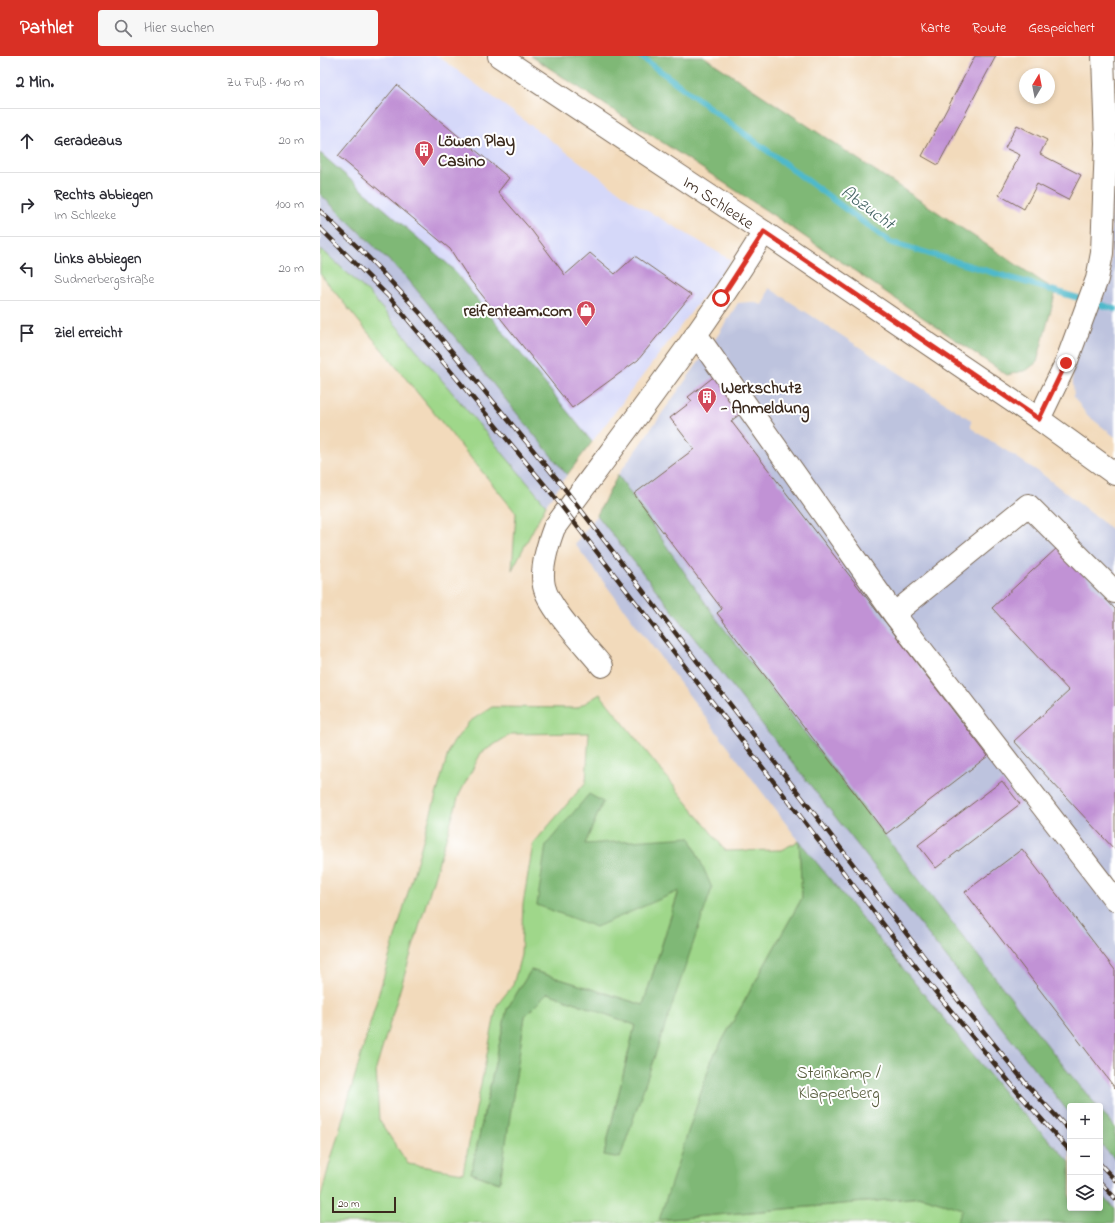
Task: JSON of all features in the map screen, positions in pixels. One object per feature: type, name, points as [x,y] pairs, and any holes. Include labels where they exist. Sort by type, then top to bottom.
[{"type":"main road","name":"Im Schleeke","points":[[499,56],[764,232],[1039,419],[1115,474]]},
{"type":"main road","points":[[1039,419],[1066,363],[1097,278],[1102,253],[1106,143],[1103,56]]},
{"type":"main road","points":[[602,666],[554,607],[544,586],[544,566],[548,546],[554,528],[696,334],[764,232]]},
{"type":"main road","points":[[696,334],[894,614],[1115,900]]},
{"type":"main road","points":[[894,614],[1028,505],[1115,592]]},
{"type":"shaded area","points":[[320,56],[438,56],[636,204],[731,260],[592,442],[450,266],[320,153]]},
{"type":"shaded area","points":[[1115,190],[1115,437],[1086,414],[1074,397],[1072,372],[1079,345],[1110,280],[1111,197]]},
{"type":"shaded area","points":[[320,194],[407,278],[567,475],[546,505],[370,294],[320,248]]},
{"type":"shaded area","points":[[769,288],[971,420],[971,428],[1042,474],[1115,532],[1115,1127],[1103,1113],[1103,1103],[1094,1103],[1069,1073],[715,617],[618,475],[718,335],[738,303],[751,302],[763,305]]},
{"type":"shaded area","points":[[597,515],[1067,1109],[1067,1159],[1010,1100],[799,841],[575,544]]},
{"type":"shaded area","points":[[1103,1147],[1115,1159],[1115,1209],[1103,1196]]},
{"type":"green space","points":[[531,56],[703,56],[1056,291],[1037,362],[1027,370],[1007,375],[773,215]]},
{"type":"green space","points":[[320,153],[450,266],[592,442],[567,475],[407,278],[320,194]]},
{"type":"green space","points":[[320,248],[370,294],[546,505],[512,570],[516,513],[320,274]]},
{"type":"green space","points":[[618,475],[715,617],[1069,1073],[1094,1103],[1067,1103],[1067,1110],[1066,1109],[597,515]]},
{"type":"green space","points":[[600,694],[726,851],[781,850],[799,841],[802,898],[712,1059],[660,1220],[923,1197],[964,1209],[956,1223],[320,1223],[320,1200],[329,1166],[450,747],[469,722],[492,707],[577,708]],"holes":[[[589,733],[586,782],[533,844],[523,904],[521,955],[513,985],[497,1005],[463,1173],[408,1164],[379,1120],[376,1069],[459,795],[481,753],[511,734]],[[603,802],[584,844],[712,888],[604,1155],[635,1025],[548,993],[525,1016],[499,1183],[471,1173],[507,1009],[531,970],[643,1005],[679,890],[546,845]]]},
{"type":"green space","points":[[589,794],[603,802],[585,844],[690,837],[712,888],[620,1158],[604,1155],[635,1025],[548,993],[525,1016],[500,1183],[471,1173],[507,1009],[531,970],[643,1005],[679,891],[596,927],[537,905],[546,845]]},
{"type":"green space","name":"Steinkamp / Klapperberg","points":[[799,841],[1010,1100],[1067,1159],[1067,1211],[1103,1211],[1103,1196],[1115,1209],[1115,1223],[956,1223],[963,1209],[922,1197],[659,1220],[712,1059],[802,898]]},
{"type":"green space","points":[[1103,1113],[1115,1127],[1115,1159],[1103,1147]]},
{"type":"building","points":[[975,56],[996,56],[938,165],[922,156]]},
{"type":"building","points":[[397,85],[509,178],[498,192],[532,231],[565,275],[590,253],[615,274],[635,256],[691,295],[638,360],[572,408],[470,280],[450,249],[338,156]]},
{"type":"building","points":[[1017,125],[1047,140],[1040,154],[1081,175],[1068,200],[1037,184],[1024,209],[999,195],[1020,155],[1005,148]]},
{"type":"building","points":[[716,375],[744,411],[731,421],[988,756],[886,834],[717,613],[722,609],[634,494],[694,449],[670,418],[692,401],[688,397]]},
{"type":"building","points":[[1058,547],[1115,609],[1115,850],[1014,741],[1069,691],[992,608]]},
{"type":"building","points":[[1002,781],[1020,804],[936,868],[918,845]]},
{"type":"building","points":[[1022,849],[1115,970],[1115,1088],[965,892]]},
{"type":"waterway","name":"Abzucht","points":[[640,56],[890,242],[1115,309]]},
{"type":"railway","points":[[320,211],[368,257],[421,314],[561,484],[945,984],[1028,1086],[1067,1128]]},
{"type":"railway","points":[[320,228],[390,298],[553,495],[934,990],[1020,1095],[1067,1148]]},
{"type":"railway","points":[[1103,1167],[1115,1180]]},
{"type":"railway","points":[[1103,1185],[1115,1198]]},
{"type":"place","name":"Löwen Play Casino","points":[[424,167]]},
{"type":"place","name":"reifenteam.com","points":[[586,327]]},
{"type":"place","name":"Werkschutz - Anmeldung","points":[[707,414]]},
{"type":"route","points":[[721,298],[764,232],[1039,419],[1066,363]]}]
